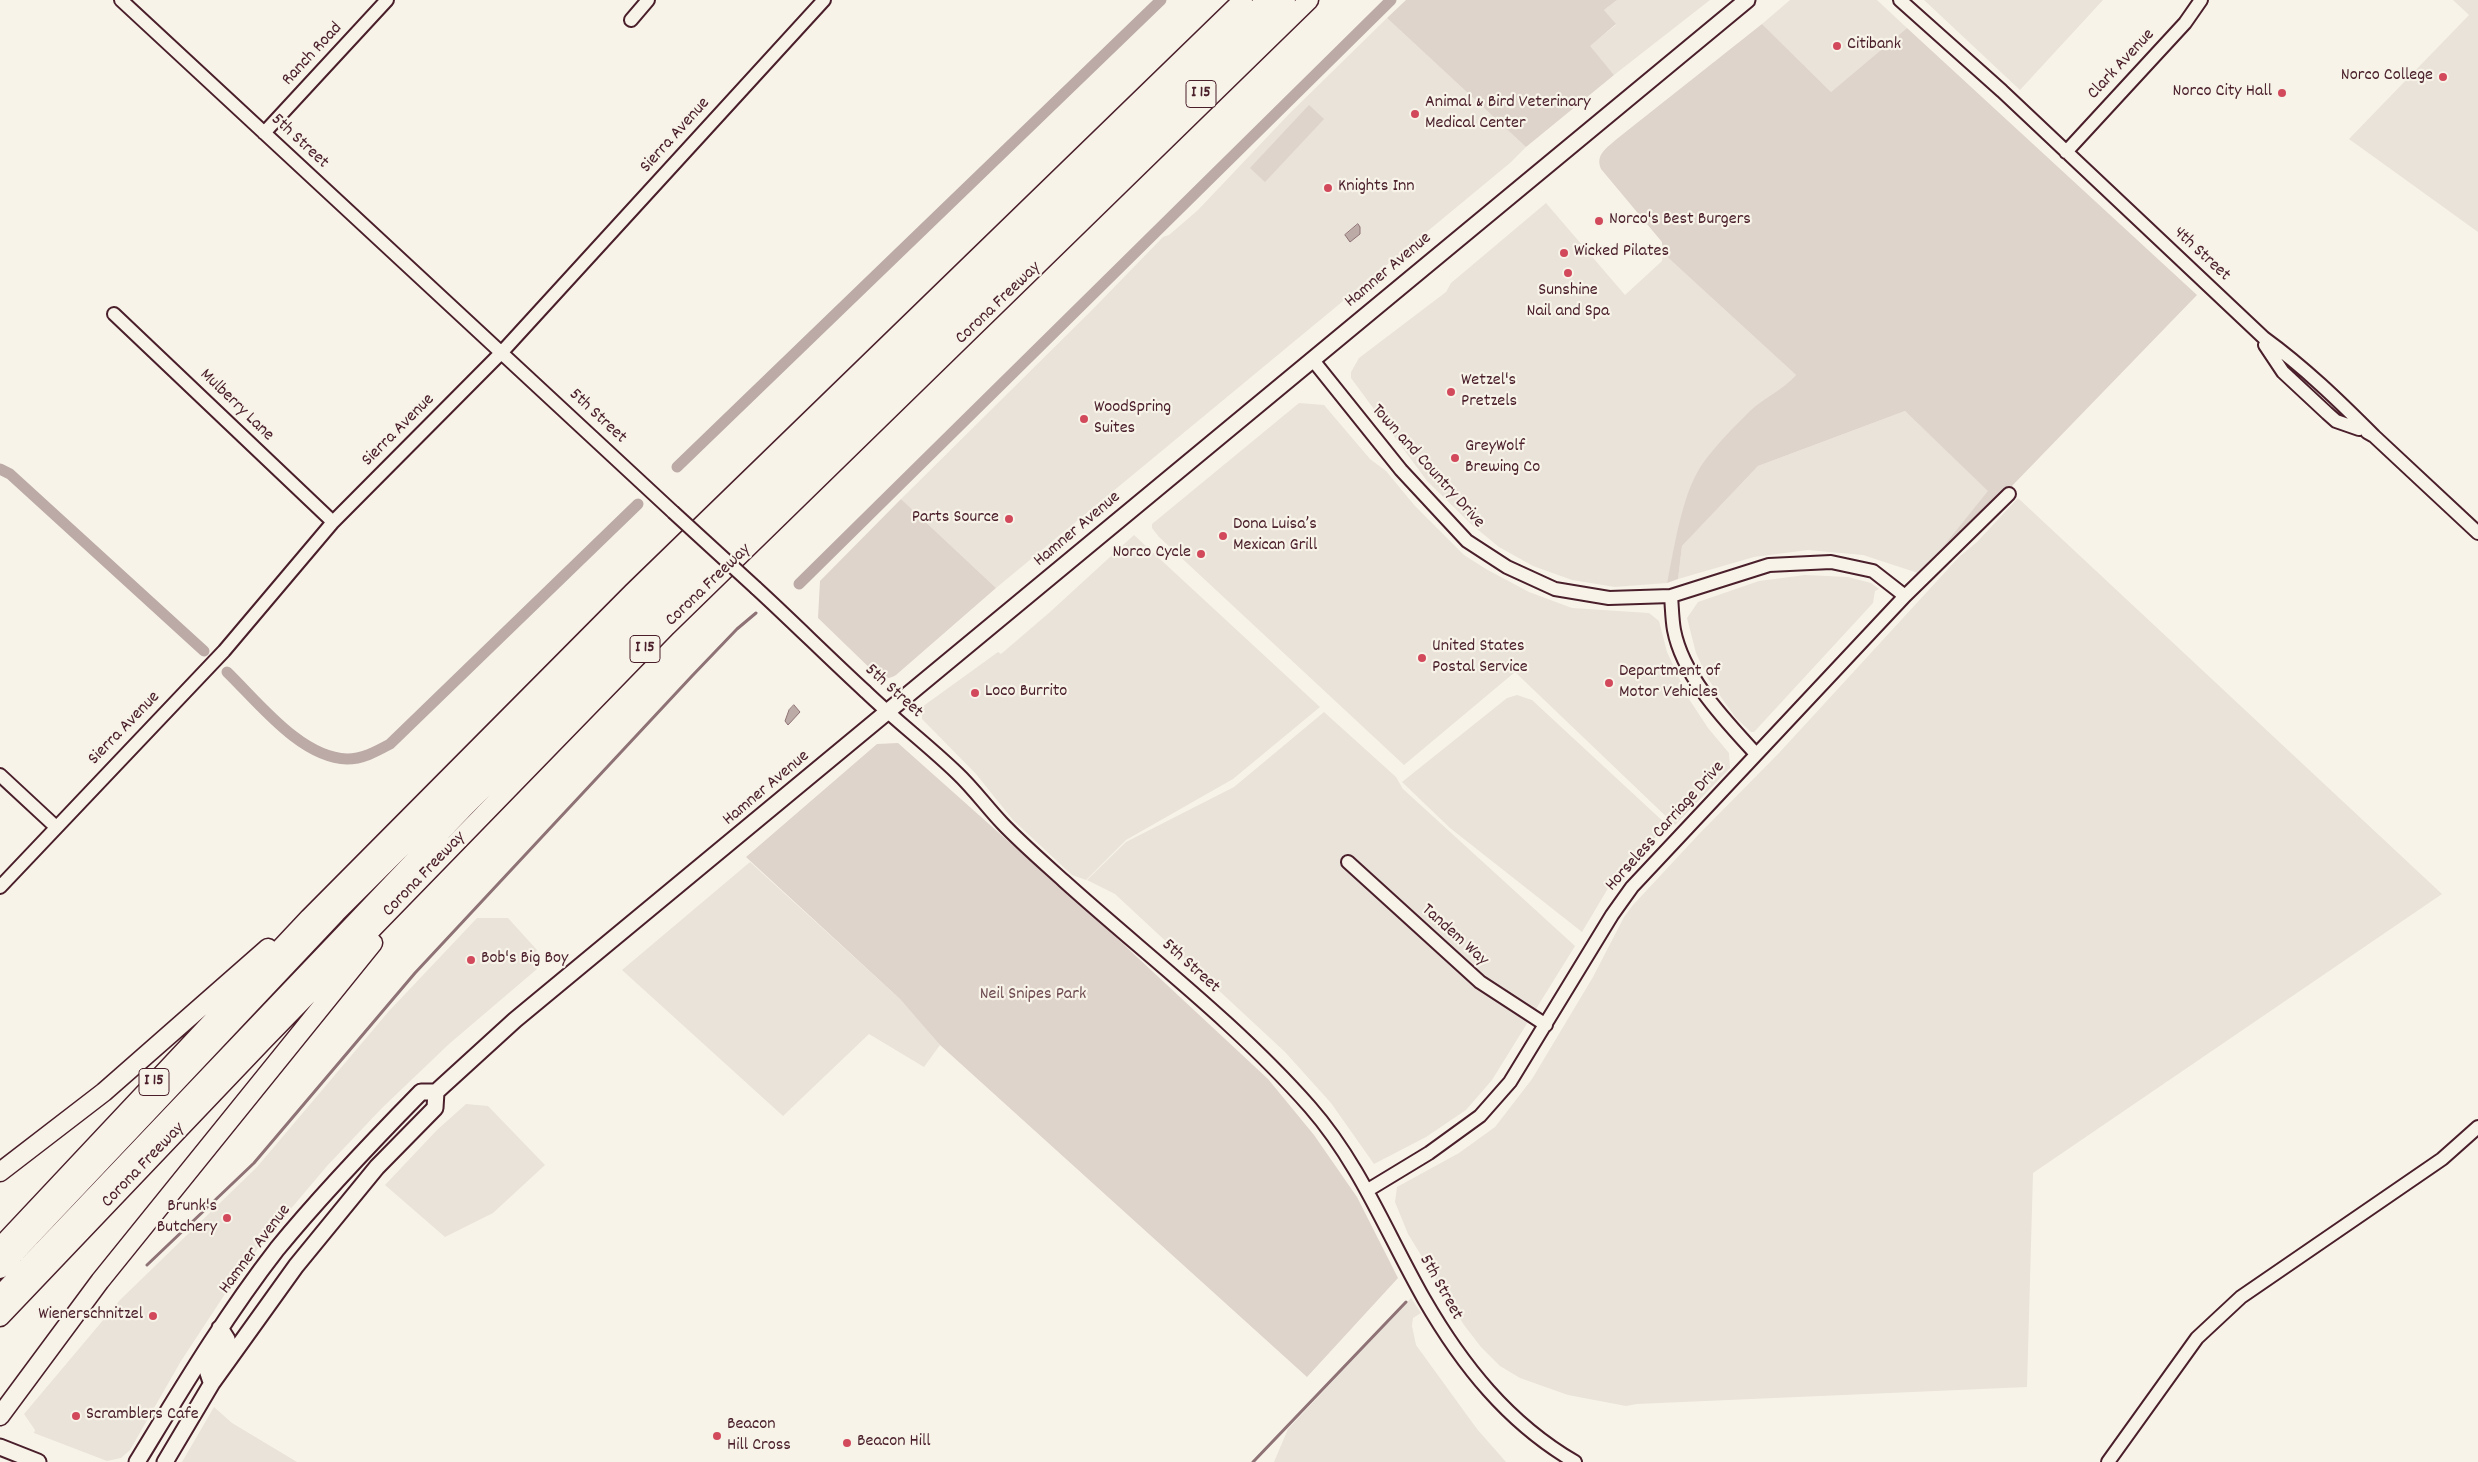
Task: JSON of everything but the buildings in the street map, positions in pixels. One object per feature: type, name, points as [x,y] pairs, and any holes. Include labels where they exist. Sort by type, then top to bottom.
[{"type":"highway","name":"I 15","points":[[0,1247],[309,918],[633,592],[1243,0]]},
{"type":"highway","points":[[0,1295],[467,806],[1154,119],[1266,0]]},
{"type":"highway","points":[[0,1269],[336,913],[673,577],[1154,119],[1286,0]]},
{"type":"highway","name":"Corona Freeway","points":[[0,1317],[264,1040],[667,626],[1309,0]]},
{"type":"highway","points":[[1154,119],[1211,30]]},
{"type":"highway","name":"I 15","points":[[1154,119],[1243,63]]},
{"type":"highway","points":[[0,1416],[100,1281],[338,984],[481,818]]},
{"type":"highway","points":[[0,1172],[104,1092],[254,958],[309,918]]},
{"type":"main road","name":"Hamner Avenue","points":[[137,1462],[220,1328],[276,1251],[360,1153],[421,1092],[436,1092],[515,1020],[1747,0]]},
{"type":"main road","name":"Hamner Avenue","points":[[166,1462],[212,1383],[290,1274],[377,1167],[435,1108],[436,1092]]},
{"type":"main road","points":[[212,1383],[208,1373],[227,1339],[220,1328]]},
{"type":"main road","points":[[0,1447],[38,1462]]},
{"type":"street","name":"5th Street","points":[[121,0],[888,712],[958,774],[1003,824],[1065,882],[1183,983],[1288,1083],[1333,1136],[1368,1190],[1424,1300],[1456,1352],[1474,1376],[1521,1425],[1551,1448],[1575,1462]]},
{"type":"street","name":"Ranch Road","points":[[264,133],[387,0]]},
{"type":"street","points":[[631,20],[648,0]]},
{"type":"street","name":"Sierra Avenue","points":[[0,886],[204,673],[333,522],[502,352],[824,0]]},
{"type":"street","name":"4th Street","points":[[1900,0],[2066,152],[2265,342]]},
{"type":"street","name":"Clark Avenue","points":[[2066,152],[2184,23],[2201,0]]},
{"type":"street","name":"Mulberry Lane","points":[[114,314],[333,522]]},
{"type":"street","points":[[2265,342],[2282,372],[2336,421],[2359,428],[2374,436]]},
{"type":"street","points":[[2265,342],[2310,375],[2478,533]]},
{"type":"street","name":"Town and Country Drive","points":[[1312,359],[1401,470],[1467,541],[1507,567],[1555,589],[1609,598],[1671,596],[1769,565],[1831,562],[1873,570],[1905,596]]},
{"type":"street","name":"Horseless Carriage Drive","points":[[1368,1190],[1428,1153],[1480,1116],[1510,1082],[1631,888],[1905,596],[2009,494]]},
{"type":"street","points":[[1671,596],[1675,632],[1690,672],[1720,713],[1756,754]]},
{"type":"street","points":[[0,775],[56,826]]},
{"type":"street","name":"Tandem Way","points":[[1348,862],[1480,982],[1546,1025]]},
{"type":"street","points":[[2108,1462],[2197,1338],[2241,1297],[2442,1159],[2478,1127]]},
{"type":"shaded area","points":[[1617,0],[1710,0],[1614,75],[1589,46],[1616,25],[1604,10]]},
{"type":"shaded area","points":[[1790,0],[1877,0],[1907,28],[1831,92],[1762,24]]},
{"type":"shaded area","points":[[1924,0],[2103,0],[2020,90]]},
{"type":"shaded area","name":"Norco College","points":[[2453,0],[2478,0],[2478,232],[2349,139],[2469,15]]},
{"type":"shaded area","points":[[1387,18],[1526,147],[1510,163],[996,588],[901,499],[1163,237],[1169,235],[1198,210],[1289,114]]},
{"type":"shaded area","points":[[1546,203],[1625,295],[1662,261],[1663,253],[1796,375],[1691,487],[1679,528],[1667,583],[1615,587],[1572,580],[1533,566],[1499,547],[1471,524],[1427,481],[1351,378],[1351,372],[1359,358],[1446,292],[1451,283]]},
{"type":"shaded area","points":[[1358,224],[1360,234],[1350,242],[1345,235]]},
{"type":"shaded area","points":[[1299,403],[1324,405],[1370,459],[1386,471],[1415,506],[1464,555],[1486,569],[1529,592],[1572,608],[1649,613],[1659,621],[1667,652],[1689,699],[1708,728],[1729,753],[1730,768],[1675,825],[1515,672],[1404,765],[1159,537],[1152,528],[1152,524]]},
{"type":"shaded area","points":[[1905,411],[1989,491],[1921,574],[1863,555],[1808,550],[1754,557],[1678,579],[1682,546],[1758,466]]},
{"type":"shaded area","points":[[2018,498],[2442,894],[2033,1173],[2027,1387],[1626,1406],[1568,1395],[1520,1378],[1500,1366],[1481,1347],[1464,1325],[1408,1234],[1395,1202],[1397,1187],[1459,1153],[1495,1127],[1532,1079],[1593,977],[1624,917],[1633,905],[1700,833],[1779,753],[1959,557],[1977,542]]},
{"type":"shaded area","points":[[1134,535],[1320,707],[1233,779],[1126,840],[1086,880],[1072,875],[1013,820],[976,774],[922,719],[922,707],[998,652],[1001,654]]},
{"type":"shaded area","points":[[1805,575],[1848,577],[1871,583],[1879,589],[1875,591],[1873,603],[1754,732],[1751,732],[1736,718],[1708,679],[1696,653],[1687,618],[1698,602],[1759,581]]},
{"type":"shaded area","points":[[1517,695],[1532,700],[1667,825],[1610,885],[1582,932],[1450,828],[1402,782],[1507,698]]},
{"type":"shaded area","points":[[794,705],[800,712],[788,725],[785,721],[789,710]]},
{"type":"shaded area","points":[[1324,712],[1396,777],[1403,789],[1575,946],[1492,1080],[1466,1110],[1426,1137],[1374,1164],[1331,1103],[1285,1052],[1115,894],[1087,880],[1126,842],[1234,787]]},
{"type":"shaded area","points":[[750,862],[900,999],[940,1045],[924,1067],[869,1034],[783,1116],[622,970]]},
{"type":"shaded area","points":[[477,918],[508,918],[537,950],[530,961],[537,969],[449,1044],[382,1108],[327,1166],[283,1218],[277,1221],[245,1267],[243,1273],[237,1277],[225,1294],[181,1361],[130,1450],[121,1458],[107,1461],[34,1433],[35,1430],[24,1414],[120,1300],[257,1167],[389,1011]]},
{"type":"shaded area","points":[[466,1104],[488,1106],[545,1165],[493,1213],[445,1237],[385,1185],[437,1130]]},
{"type":"shaded area","points":[[1411,1298],[1421,1313],[1413,1318],[1412,1326],[1416,1345],[1477,1429],[1506,1462],[1274,1462],[1288,1429]]},
{"type":"shaded area","points":[[214,1407],[232,1423],[297,1462],[182,1462]]},
{"type":"green space","points":[[1406,0],[1617,0],[1604,10],[1616,24],[1590,46],[1614,75],[1526,147],[1387,18]]},
{"type":"green space","points":[[1762,24],[1831,92],[1907,28],[2197,295],[2009,489],[2006,488],[1921,574],[1988,491],[1905,411],[1758,466],[1682,546],[1678,579],[1667,583],[1680,518],[1698,471],[1716,446],[1750,411],[1796,375],[1663,253],[1662,242],[1601,169],[1600,159],[1606,148],[1618,138]]},
{"type":"green space","points":[[1309,105],[1324,119],[1265,182],[1250,168]]},
{"type":"green space","points":[[901,499],[996,588],[896,675],[885,678],[878,676],[818,618],[820,581]]},
{"type":"green space","name":"Neil Snipes Park","points":[[898,743],[1108,930],[1268,1079],[1314,1135],[1357,1197],[1398,1278],[1307,1377],[940,1045],[900,999],[746,857],[877,744]]},
{"type":"waterway","points":[[677,467],[1161,0]]},
{"type":"waterway","points":[[799,584],[1391,0]]},
{"type":"waterway","points":[[0,469],[10,474],[204,651]]},
{"type":"waterway","points":[[227,672],[281,726],[313,749],[330,756],[347,759],[359,758],[370,754],[390,744],[638,504]]},
{"type":"waterway","points":[[147,1265],[254,1163],[415,973],[692,676],[737,629],[756,613]]},
{"type":"waterway","points":[[1253,1462],[1406,1302]]},
{"type":"place","name":"Citibank","points":[[1837,46]]},
{"type":"place","name":"Norco College","points":[[2443,77]]},
{"type":"place","name":"Norco City Hall","points":[[2282,93]]},
{"type":"place","name":"Animal & Bird Veterinary Medical Center","points":[[1415,114]]},
{"type":"place","name":"Knights Inn","points":[[1328,188]]},
{"type":"place","name":"Norco's Best Burgers","points":[[1599,221]]},
{"type":"place","name":"Wicked Pilates","points":[[1564,253]]},
{"type":"place","name":"Sunshine Nail and Spa","points":[[1568,273]]},
{"type":"place","name":"Wetzel's Pretzels","points":[[1451,392]]},
{"type":"place","name":"WoodSpring Suites","points":[[1084,419]]},
{"type":"place","name":"GreyWolf Brewing Co","points":[[1455,458]]},
{"type":"place","name":"Parts Source","points":[[1009,519]]},
{"type":"place","name":"Dona Luisa’s Mexican Grill","points":[[1223,536]]},
{"type":"place","name":"Norco Cycle","points":[[1201,554]]},
{"type":"place","name":"United States Postal Service","points":[[1422,658]]},
{"type":"place","name":"Department of Motor Vehicles","points":[[1609,683]]},
{"type":"place","name":"Loco Burrito","points":[[975,693]]},
{"type":"place","name":"Bob's Big Boy","points":[[471,960]]},
{"type":"place","name":"Brunk's Butchery","points":[[227,1218]]},
{"type":"place","name":"Wienerschnitzel","points":[[153,1316]]},
{"type":"place","name":"Scramblers Cafe","points":[[76,1416]]},
{"type":"place","name":"Beacon Hill Cross","points":[[717,1436]]},
{"type":"place","name":"Beacon Hill","points":[[847,1443]]}]
